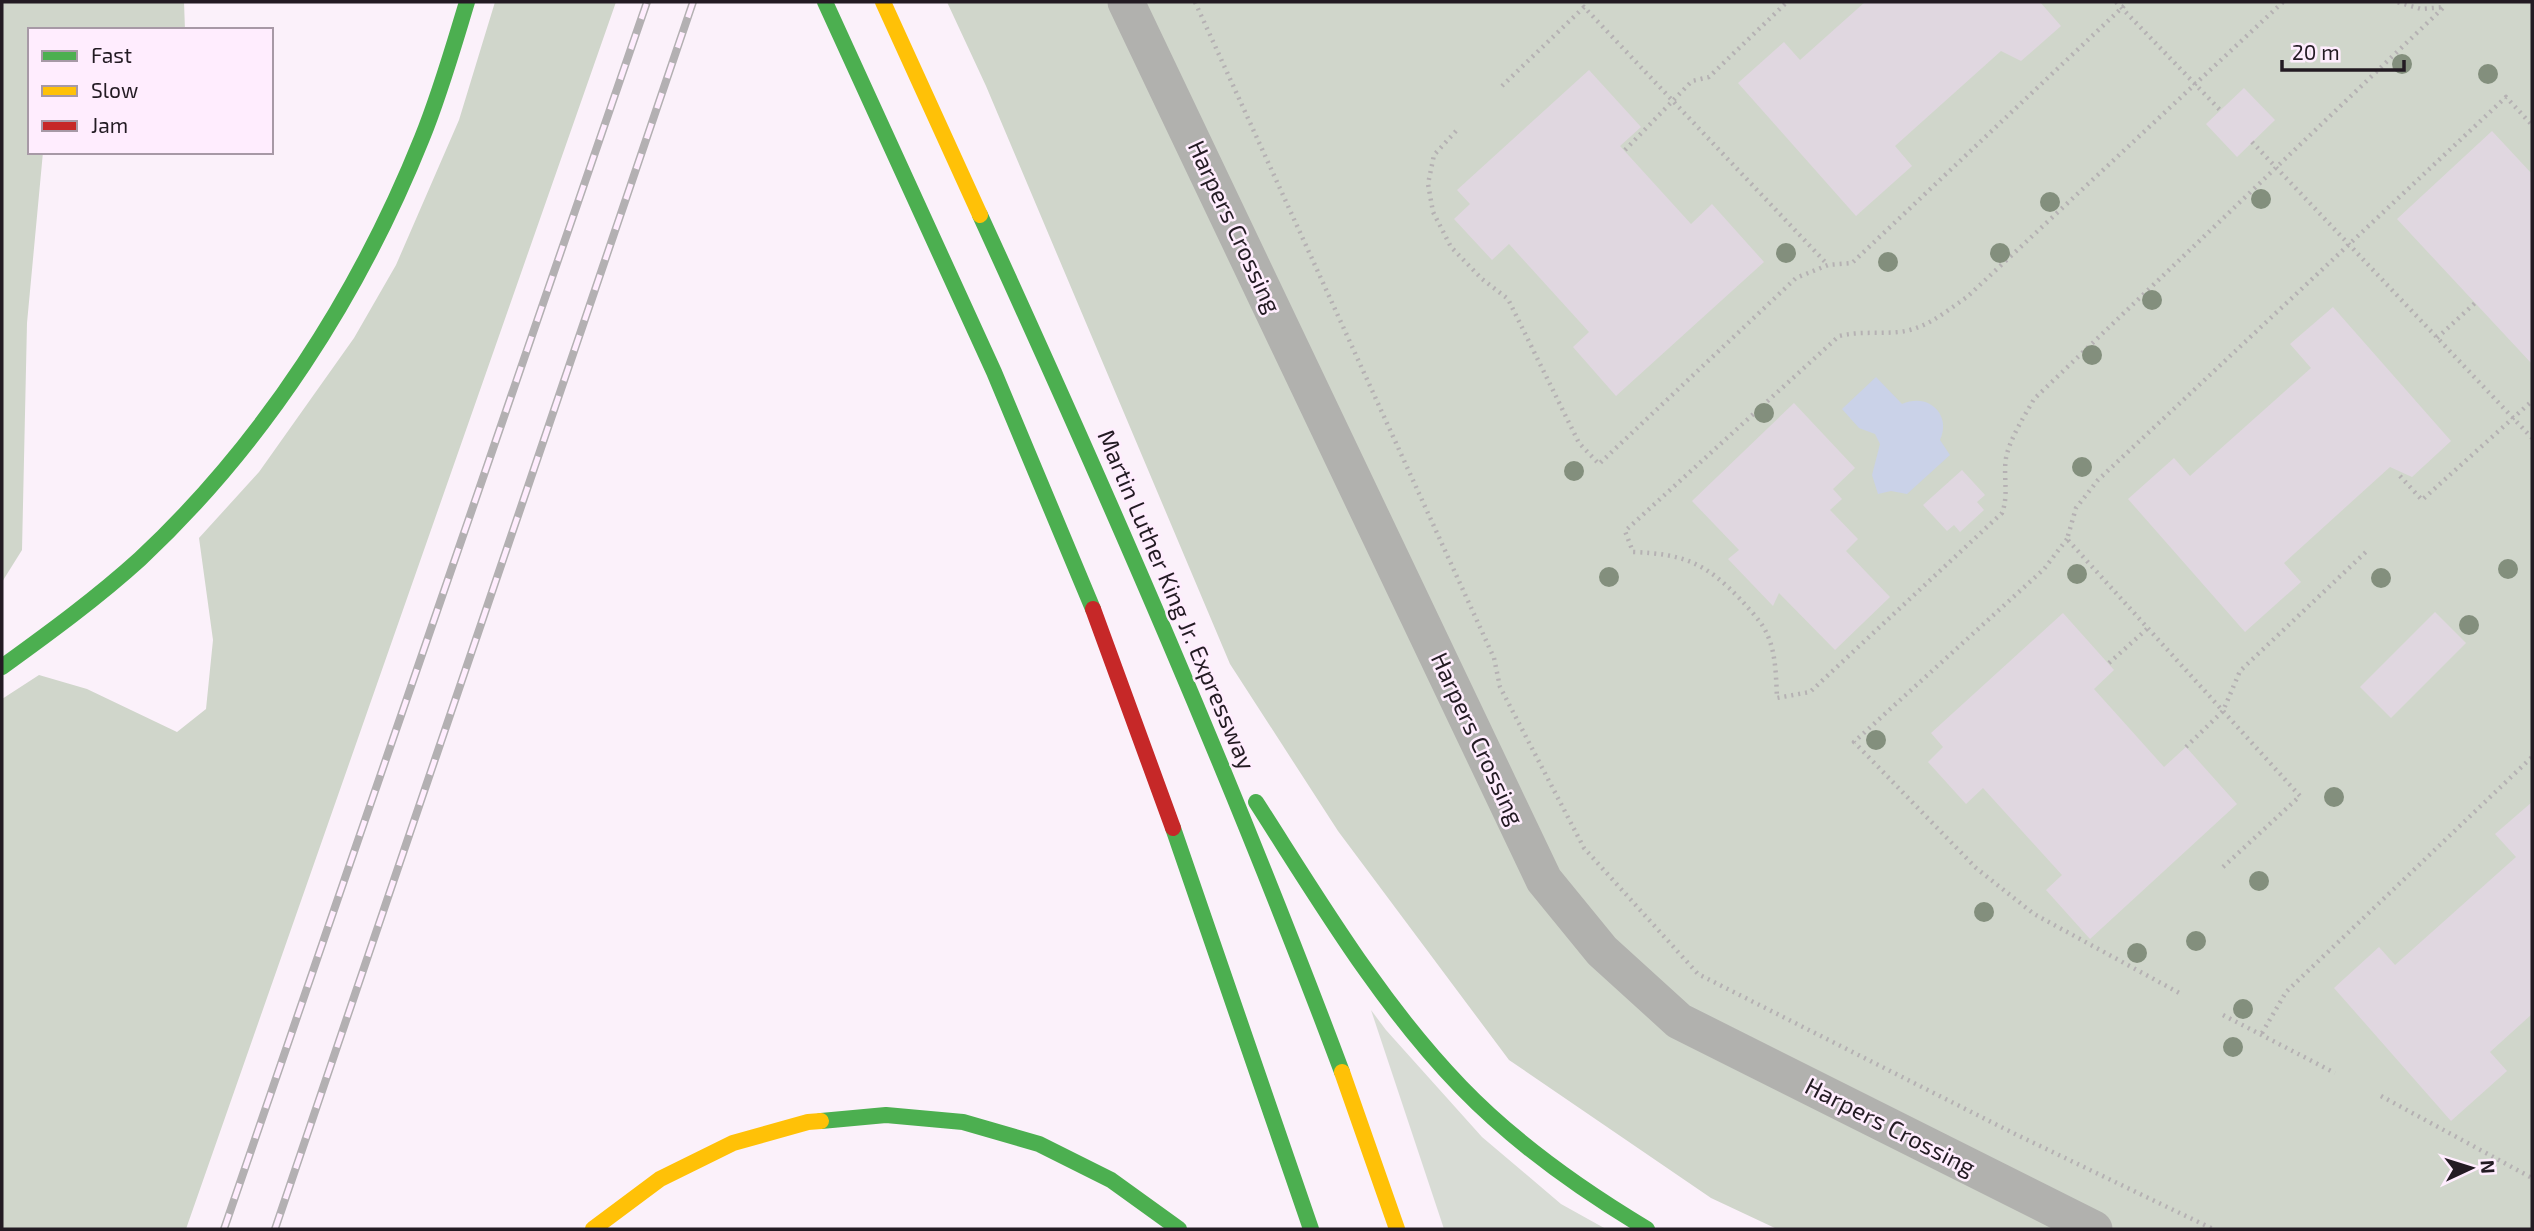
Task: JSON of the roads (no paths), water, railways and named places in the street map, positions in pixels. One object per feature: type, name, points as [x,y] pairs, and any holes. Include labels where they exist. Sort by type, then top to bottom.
[{"type":"highway","points":[[2,667],[121,576],[179,519],[238,454],[286,390],[372,252],[406,181],[433,111],[467,2]]},
{"type":"highway","points":[[825,2],[972,323],[1087,596],[1155,777],[1311,1229]]},
{"type":"highway","name":"Martin Luther King Jr. Expressway","points":[[883,2],[1086,448],[1262,860],[1397,1229]]},
{"type":"highway","points":[[1203,721],[1373,981],[1417,1038],[1461,1087],[1507,1131],[1553,1169],[1647,1229]]},
{"type":"highway","points":[[593,1229],[647,1186],[688,1161],[730,1143],[774,1128],[816,1119],[860,1115],[904,1115],[950,1121],[1037,1143],[1080,1162],[1122,1187],[1179,1229]]},
{"type":"street","name":"Harpers Crossing","points":[[1126,2],[1544,880],[1602,951],[1679,1021],[2094,1229]]},
{"type":"water","points":[[1876,377],[1902,404],[1912,401],[1929,403],[1940,414],[1943,422],[1940,440],[1950,455],[1907,494],[1891,491],[1878,494],[1872,475],[1880,444],[1875,434],[1859,428],[1842,409]]},
{"type":"railway","points":[[224,1229],[647,2]]},
{"type":"railway","points":[[275,1229],[693,2]]}]
